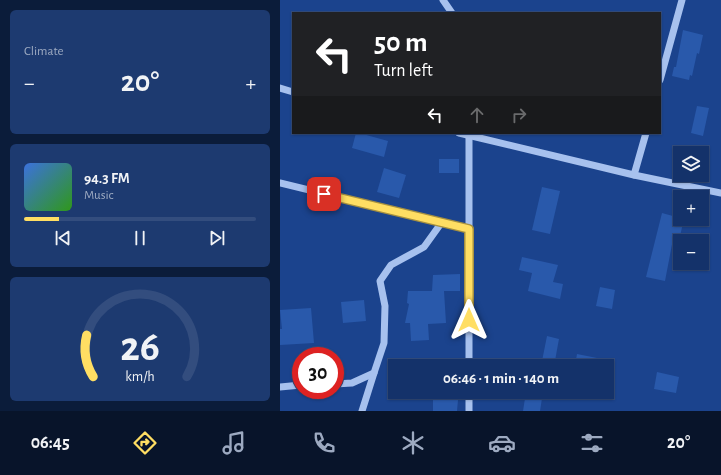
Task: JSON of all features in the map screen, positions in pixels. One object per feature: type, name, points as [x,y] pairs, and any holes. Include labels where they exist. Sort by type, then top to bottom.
[{"type":"street","points":[[443,0],[451,12]]},
{"type":"street","points":[[661,76],[682,0]]},
{"type":"street","points":[[280,88],[292,92]]},
{"type":"street","points":[[463,134],[634,175],[721,193]]},
{"type":"street","points":[[634,175],[646,134]]},
{"type":"street","points":[[469,359],[470,136]]},
{"type":"street","points":[[280,183],[469,229]]},
{"type":"street","points":[[362,411],[384,344],[385,306],[380,281],[391,265],[424,247],[442,222]]},
{"type":"street","points":[[344,383],[352,383],[374,373]]},
{"type":"street","points":[[280,386],[292,385]]},
{"type":"street","points":[[469,399],[469,411]]},
{"type":"building","points":[[683,30],[703,35],[699,54],[697,53],[692,76],[690,75],[689,80],[672,76],[674,67],[676,67]]},
{"type":"building","points":[[697,106],[709,108],[703,136],[691,133]]},
{"type":"building","points":[[356,134],[363,134],[388,141],[384,157],[352,148]]},
{"type":"building","points":[[439,159],[459,159],[459,173],[439,173]]},
{"type":"building","points":[[384,168],[406,175],[399,198],[377,192]]},
{"type":"building","points":[[542,187],[560,191],[550,234],[532,230]]},
{"type":"building","points":[[662,213],[673,216],[673,226],[682,226],[680,234],[673,234],[665,281],[646,277]]},
{"type":"building","points":[[522,257],[558,265],[553,282],[563,284],[560,299],[528,291],[532,273],[519,270]]},
{"type":"building","points":[[460,274],[460,291],[444,291],[446,323],[428,324],[429,340],[411,341],[410,323],[405,323],[409,304],[407,303],[408,291],[432,291],[433,275]]},
{"type":"building","points":[[600,287],[615,290],[612,309],[596,306]]},
{"type":"building","points":[[364,300],[366,321],[343,323],[341,302]]},
{"type":"building","points":[[311,308],[314,343],[280,345],[280,329],[282,329],[280,310]]},
{"type":"building","points":[[547,336],[559,339],[555,359],[542,359]]},
{"type":"building","points":[[577,354],[597,358],[597,359],[576,359]]},
{"type":"building","points":[[657,372],[679,377],[676,393],[654,389]]},
{"type":"building","points":[[433,399],[458,400],[457,411],[433,411]]},
{"type":"building","points":[[525,399],[542,399],[540,411],[523,411]]},
{"type":"route","points":[[324,194],[469,229],[469,320]]}]
